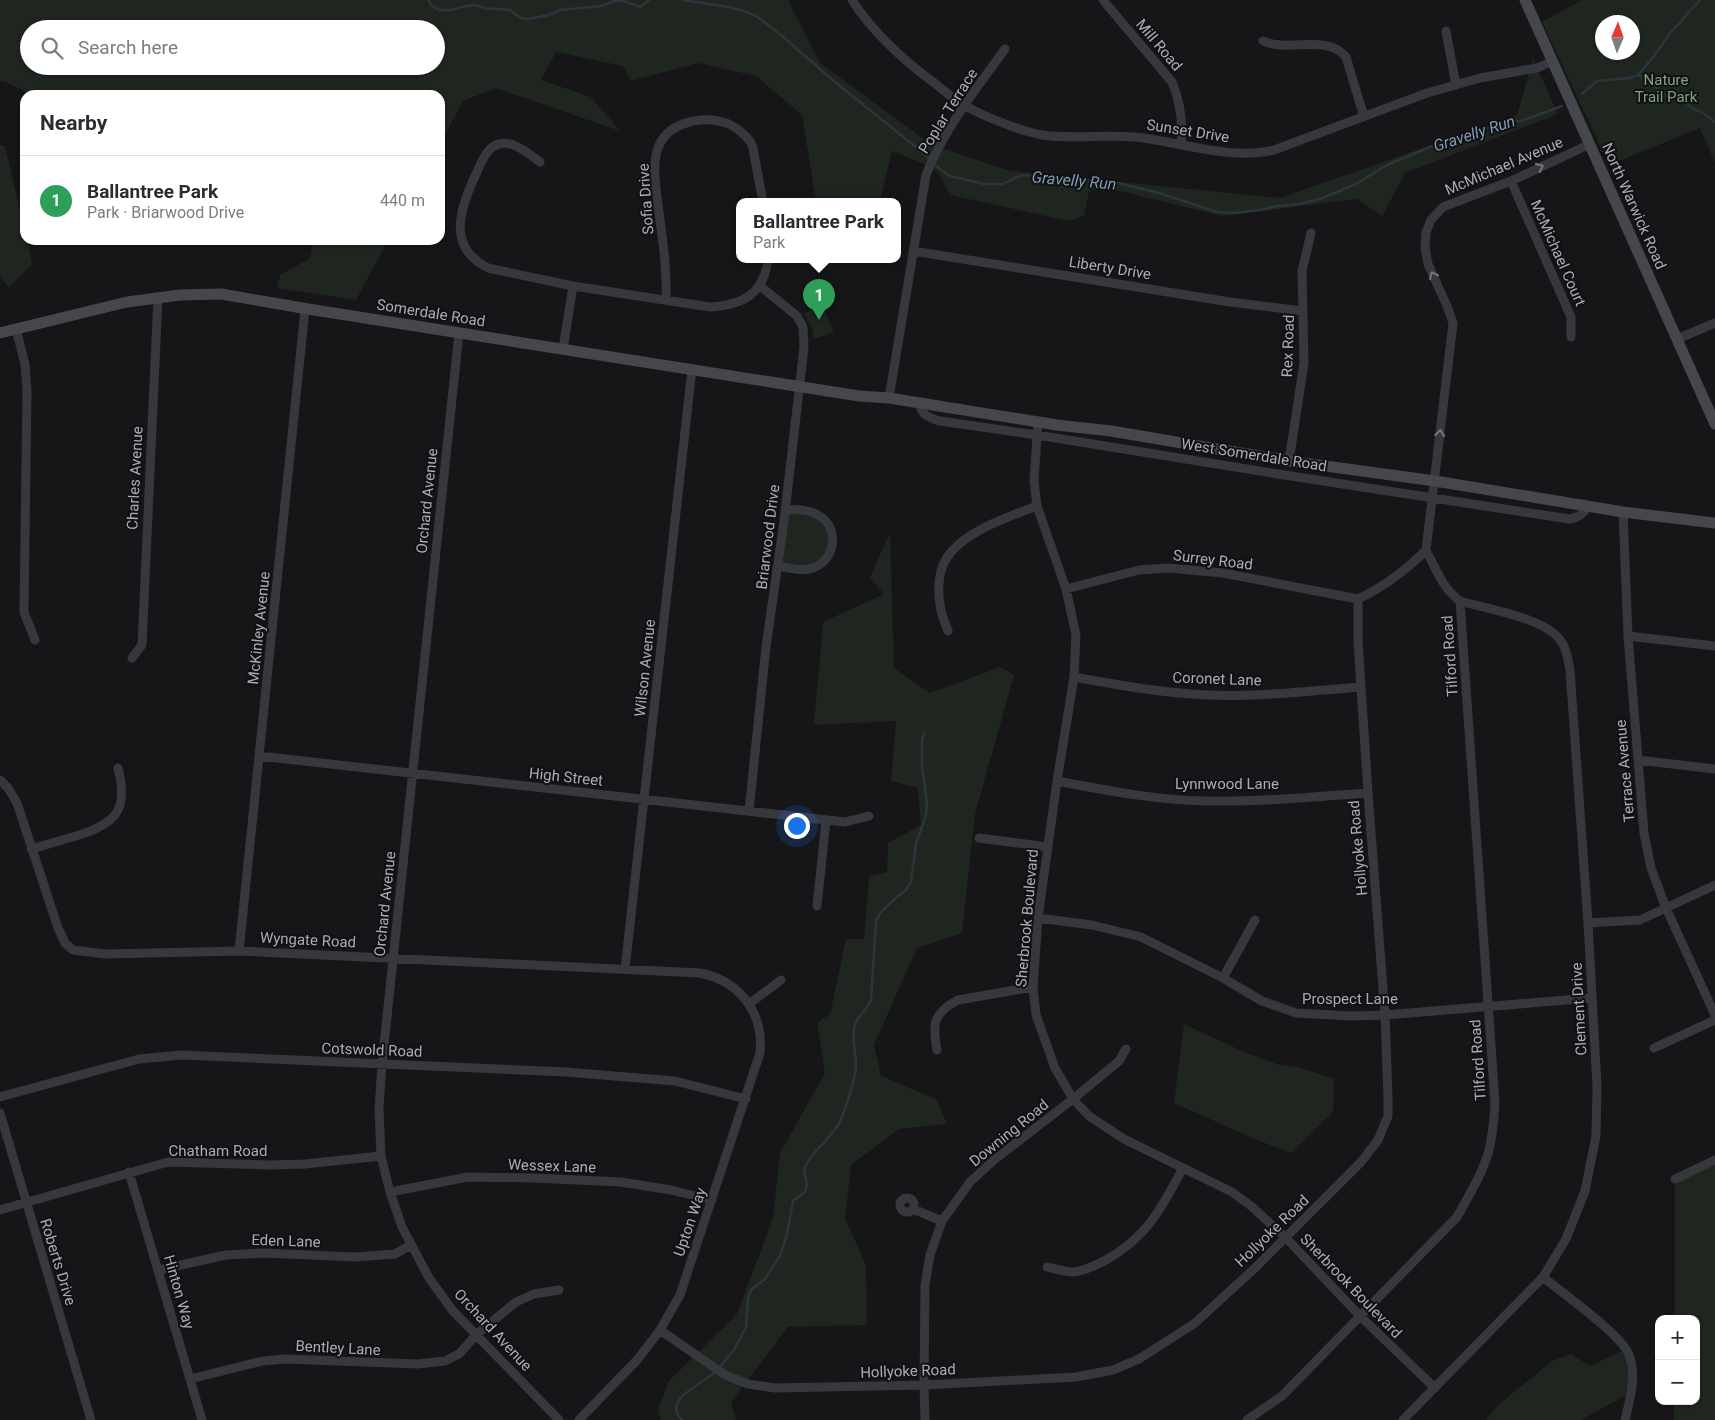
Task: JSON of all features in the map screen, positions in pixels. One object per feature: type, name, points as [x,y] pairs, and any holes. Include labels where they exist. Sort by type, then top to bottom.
[{"type":"main road","name":"North Warwick Road","points":[[1526,0],[1715,424]]},
{"type":"main road","name":"Somerdale Road","points":[[0,333],[82,312],[158,297],[221,294],[305,309],[859,396]]},
{"type":"main road","name":"West Somerdale Road","points":[[859,396],[889,398],[1152,437],[1290,461],[1435,481],[1588,507],[1715,523]]},
{"type":"street","name":"Sunset Drive","points":[[852,0],[862,16],[892,48],[918,71],[964,106],[1010,126],[1040,135],[1141,138],[1239,153],[1259,154],[1274,150],[1427,93],[1480,78],[1537,68],[1553,61]]},
{"type":"street","name":"Mill Road","points":[[1103,0],[1172,82],[1178,96],[1182,117],[1181,144]]},
{"type":"street","points":[[1446,31],[1456,85]]},
{"type":"street","points":[[1263,41],[1283,46],[1318,45],[1340,49],[1346,57],[1364,117]]},
{"type":"street","name":"Poplar Terrace","points":[[889,398],[926,175],[933,156],[964,106],[1005,49]]},
{"type":"street","name":"Sofia Drive","points":[[666,300],[665,258],[655,182],[656,159],[664,137],[678,126],[694,121],[724,122],[741,131],[752,145],[762,198]]},
{"type":"street","points":[[540,162],[522,149],[511,144],[499,144],[491,148],[482,160],[462,207],[460,224],[462,238],[476,262],[488,268],[573,286],[710,307],[728,306],[742,301],[760,286],[767,271],[768,263]]},
{"type":"street","name":"McMichael Avenue","points":[[1426,550],[1453,323],[1428,264],[1425,247],[1426,232],[1431,220],[1443,207],[1512,181],[1590,144]]},
{"type":"street","name":"McMichael Court","points":[[1512,181],[1571,318],[1571,337]]},
{"type":"street","name":"Rex Road","points":[[1290,461],[1304,363],[1302,271],[1311,233]]},
{"type":"street","name":"Liberty Drive","points":[[913,251],[1230,302],[1303,311]]},
{"type":"street","points":[[563,349],[573,286]]},
{"type":"street","name":"Briarwood Drive","points":[[749,811],[766,647],[786,508],[804,347],[803,327],[797,316],[760,286]]},
{"type":"street","name":"Charles Avenue","points":[[132,658],[142,645],[158,297]]},
{"type":"street","name":"McKinley Avenue","points":[[239,950],[305,309]]},
{"type":"street","points":[[1677,340],[1715,323]]},
{"type":"street","points":[[16,329],[25,364],[27,391],[24,612],[35,640]]},
{"type":"street","name":"Orchard Avenue","points":[[459,333],[382,1064],[379,1109],[381,1156],[390,1192],[402,1227],[434,1284],[453,1311],[558,1420]]},
{"type":"street","name":"Wilson Avenue","points":[[626,969],[692,369]]},
{"type":"street","name":"West Somerdale Road","points":[[920,403],[922,412],[928,418],[940,421],[1278,474],[1569,519],[1582,515],[1588,507]]},
{"type":"street","name":"Sherbrook Boulevard","points":[[1038,421],[1034,482],[1037,506],[1066,590],[1076,635],[1074,677],[1038,918],[1033,987],[1036,1015],[1055,1068],[1073,1099],[1089,1116],[1124,1139],[1232,1192],[1251,1206],[1286,1238],[1361,1317],[1435,1388]]},
{"type":"street","points":[[948,631],[940,606],[940,584],[943,564],[954,549],[969,537],[1000,520],[1037,506]]},
{"type":"street","points":[[778,566],[798,570],[816,567],[827,558],[832,544],[833,535],[831,528],[816,513],[786,508]]},
{"type":"street","name":"Terrace Avenue","points":[[1623,512],[1628,636],[1645,839],[1651,868],[1666,908],[1715,1014]]},
{"type":"street","points":[[1358,599],[1375,591],[1410,566],[1426,550],[1440,578],[1451,594],[1460,601]]},
{"type":"street","name":"Surrey Road","points":[[1066,590],[1139,570],[1168,568],[1223,573],[1358,599]]},
{"type":"street","name":"Hollyoke Road","points":[[660,1330],[725,1375],[748,1384],[775,1388],[924,1385],[1076,1377],[1113,1370],[1139,1359],[1194,1323],[1286,1238],[1361,1162],[1378,1140],[1388,1116],[1385,1015],[1358,642],[1358,599]]},
{"type":"street","name":"Clement Drive","points":[[1403,1420],[1543,1278],[1566,1239],[1585,1191],[1596,1136],[1597,1086],[1588,923],[1570,670],[1566,652],[1561,640],[1550,630],[1535,622],[1460,601]]},
{"type":"street","name":"Tilford Road","points":[[1247,1420],[1282,1396],[1457,1217],[1477,1181],[1489,1151],[1494,1125],[1495,1103],[1460,601]]},
{"type":"street","points":[[1628,636],[1715,646]]},
{"type":"street","name":"Coronet Lane","points":[[1074,677],[1144,689],[1208,695],[1271,694],[1361,687]]},
{"type":"street","name":"High Street","points":[[259,756],[845,822],[869,816]]},
{"type":"street","points":[[1638,760],[1715,769]]},
{"type":"street","points":[[31,849],[96,830],[109,823],[117,813],[121,802],[122,780],[118,768]]},
{"type":"street","name":"Wyngate Road","points":[[0,780],[8,788],[17,803],[58,928],[65,943],[72,950],[105,954],[239,950],[700,973],[712,975],[730,984],[749,1004]]},
{"type":"street","name":"Lynnwood Lane","points":[[1057,781],[1132,794],[1203,801],[1276,799],[1368,793]]},
{"type":"street","points":[[817,906],[826,820]]},
{"type":"street","points":[[979,838],[1048,847]]},
{"type":"street","points":[[1588,923],[1631,921],[1646,918],[1715,886]]},
{"type":"street","name":"Prospect Lane","points":[[1038,918],[1092,925],[1141,937],[1223,978],[1262,1001],[1296,1013],[1351,1016],[1385,1015],[1591,998]]},
{"type":"street","points":[[1223,978],[1255,920]]},
{"type":"street","points":[[749,1004],[781,980]]},
{"type":"street","points":[[937,1050],[934,1035],[938,1015],[948,1005],[958,1000],[1033,987]]},
{"type":"street","name":"Upton Way","points":[[579,1420],[638,1359],[660,1330],[680,1295],[760,1053],[760,1027],[749,1004]]},
{"type":"street","points":[[1654,1048],[1715,1020]]},
{"type":"street","name":"Downing Road","points":[[925,1420],[925,1285],[930,1255],[942,1221],[970,1182],[994,1160],[1073,1099],[1118,1061],[1126,1050]]},
{"type":"street","name":"Cotswold Road","points":[[0,1097],[139,1059],[182,1056],[566,1072],[675,1081],[746,1099]]},
{"type":"street","name":"Roberts Drive","points":[[0,1113],[91,1420]]},
{"type":"street","name":"Chatham Road","points":[[0,1210],[168,1162],[268,1165],[305,1164],[381,1156]]},
{"type":"street","points":[[1675,1179],[1715,1160]]},
{"type":"street","points":[[1047,1267],[1073,1272],[1092,1267],[1119,1252],[1141,1235],[1160,1211],[1183,1168]]},
{"type":"street","name":"Hinton Way","points":[[129,1172],[202,1420]]},
{"type":"street","name":"Wessex Lane","points":[[390,1192],[468,1177],[534,1178],[620,1182],[671,1190],[712,1200]]},
{"type":"street","points":[[913,1208],[942,1221]]},
{"type":"street","name":"Eden Lane","points":[[159,1270],[226,1254],[263,1253],[355,1258],[395,1254],[411,1245]]},
{"type":"street","points":[[1543,1278],[1617,1336],[1629,1353],[1633,1369],[1633,1384],[1625,1420]]},
{"type":"street","name":"Bentley Lane","points":[[190,1379],[263,1360],[285,1359],[418,1364],[445,1361],[459,1354],[476,1335],[516,1302],[534,1294],[559,1290]]},
{"type":"green space","points":[[0,0],[789,0],[820,63],[932,145],[1010,171],[1280,198],[1517,115],[1533,59],[1558,114],[1405,173],[1382,216],[1357,199],[1222,216],[1107,188],[1089,191],[1084,216],[1069,221],[950,195],[937,171],[892,151],[881,198],[816,198],[802,115],[756,76],[698,63],[631,81],[623,66],[556,52],[541,80],[591,97],[620,131],[496,88],[463,101],[445,135],[445,90],[22,90],[3,81],[0,82]]},
{"type":"green space","name":"Nature Trail Park","points":[[1582,0],[1715,0],[1715,163],[1700,128],[1609,165],[1542,22]]},
{"type":"green space","points":[[0,145],[5,146],[20,210],[20,245],[28,245],[32,264],[9,287],[0,277]]},
{"type":"green space","points":[[312,245],[385,245],[356,300],[277,288],[280,275],[310,258]]},
{"type":"green space","points":[[823,306],[834,332],[814,339],[812,328],[804,313]]},
{"type":"green space","points":[[786,509],[808,512],[826,521],[833,544],[816,567],[778,566]]},
{"type":"green space","points":[[890,533],[894,668],[930,693],[1000,667],[1014,675],[975,814],[962,933],[917,948],[874,1045],[881,1076],[936,1099],[947,1124],[899,1129],[851,1165],[845,1219],[866,1265],[867,1325],[788,1327],[731,1402],[736,1420],[661,1420],[658,1410],[668,1382],[737,1314],[773,1218],[780,1153],[825,1073],[817,1023],[830,1014],[846,939],[864,939],[869,876],[887,872],[888,843],[921,825],[918,788],[891,781],[896,721],[814,725],[823,622],[884,594],[870,577]]},
{"type":"green space","points":[[1184,1024],[1242,1051],[1277,1064],[1301,1068],[1334,1079],[1333,1112],[1291,1153],[1174,1103]]},
{"type":"green space","points":[[1715,1160],[1715,1420],[1674,1420],[1674,1405],[1700,1405],[1700,1315],[1675,1315],[1675,1179]]},
{"type":"green space","points":[[1625,1350],[1630,1393],[1581,1420],[1486,1420],[1497,1406],[1552,1361],[1571,1354],[1590,1366]]},
{"type":"waterway","name":"Gravelly Run","points":[[429,0],[431,5],[439,10],[451,10],[475,5],[484,8],[510,10],[521,18],[528,19],[549,15],[560,10],[602,6],[614,1],[624,1],[640,7],[649,0]]},
{"type":"waterway","name":"Gravelly Run","points":[[683,0],[729,7],[756,16],[931,160]]},
{"type":"waterway","name":"Gravelly Run","points":[[1582,94],[1597,81],[1630,78],[1638,75],[1671,32],[1700,0]]},
{"type":"waterway","points":[[1638,75],[1666,96],[1683,100],[1693,109],[1702,112],[1715,122]]},
{"type":"waterway","name":"Gravelly Run","points":[[934,164],[948,175],[984,184],[1003,184],[1019,176],[1026,175],[1067,180],[1114,182],[1159,193],[1217,212],[1234,213],[1299,204],[1320,199],[1356,184],[1387,165],[1430,147],[1486,128],[1524,120],[1562,106]]},
{"type":"waterway","points":[[719,1368],[734,1350],[746,1327],[748,1298],[751,1290],[764,1280],[780,1256],[787,1234],[793,1201],[804,1193],[806,1189],[805,1167],[836,1128],[847,1102],[856,1067],[853,1038],[855,1025],[871,1000],[876,921],[880,913],[906,890],[911,882],[916,844],[926,815],[927,803],[922,767],[922,740],[924,733]]},
{"type":"waterway","points":[[682,1420],[677,1413],[677,1405],[680,1399],[715,1372]]},
{"type":"place","name":"Ballantree Park","points":[[819,320]]}]
